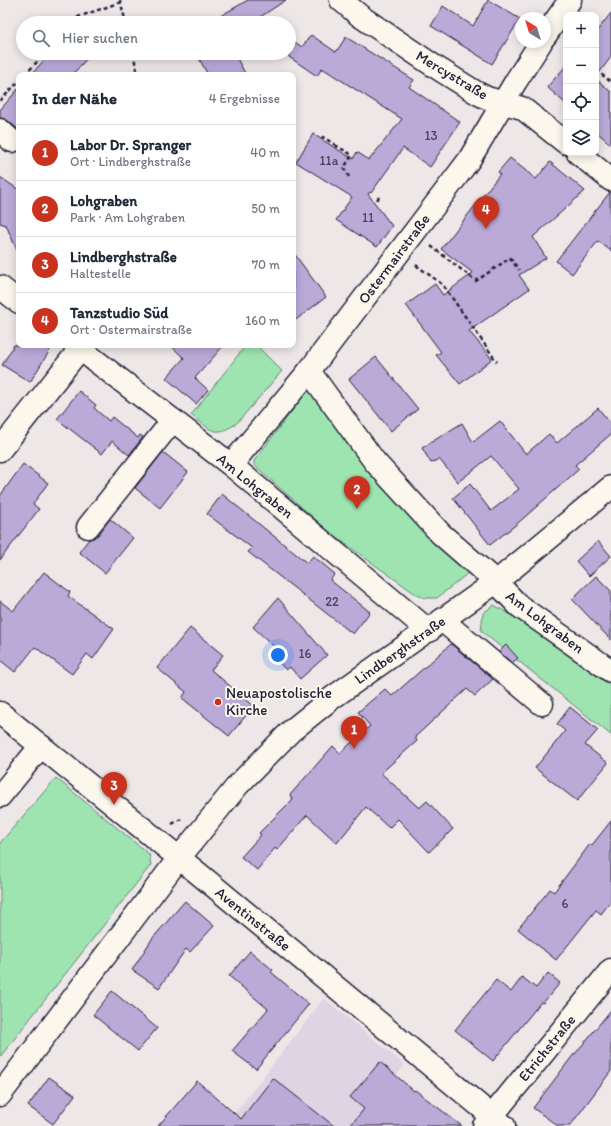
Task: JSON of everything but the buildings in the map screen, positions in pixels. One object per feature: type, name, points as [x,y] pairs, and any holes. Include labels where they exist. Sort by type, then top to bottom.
[{"type":"street","name":"Mercystraße","points":[[341,0],[360,16],[434,66],[477,93],[522,108],[563,141]]},
{"type":"street","points":[[551,27],[570,0]]},
{"type":"street","name":"Ostermairstraße","points":[[231,465],[309,371],[469,160],[537,48]]},
{"type":"street","points":[[582,156],[611,180]]},
{"type":"street","points":[[0,287],[16,300]]},
{"type":"street","points":[[0,450],[77,348]]},
{"type":"street","name":"Am Lohgraben","points":[[82,348],[436,626],[542,704]]},
{"type":"street","name":"Am Lohgraben","points":[[309,371],[375,462],[442,534],[496,582],[519,606],[611,671]]},
{"type":"street","points":[[88,527],[173,420]]},
{"type":"street","name":"Lindberghstraße","points":[[3,1086],[179,858],[238,785],[291,731],[332,698],[436,626],[496,582],[611,487]]},
{"type":"street","name":"Aventinstraße","points":[[0,713],[179,858],[493,1122]]},
{"type":"street","points":[[0,796],[41,746]]},
{"type":"street","name":"Etrichstraße","points":[[493,1122],[611,970]]},
{"type":"path","points":[[81,16],[120,1],[124,16]]},
{"type":"path","points":[[28,72],[39,60]]},
{"type":"path","points":[[135,60],[137,72]]},
{"type":"path","points":[[599,72],[611,82]]},
{"type":"path","points":[[0,101],[16,84]]},
{"type":"path","points":[[322,139],[323,137],[352,155],[344,168],[349,177]]},
{"type":"path","points":[[414,233],[476,281],[510,258],[520,270]]},
{"type":"path","points":[[400,252],[443,286],[498,362]]},
{"type":"path","points":[[168,825],[183,818]]},
{"type":"shaded area","points":[[324,998],[405,1065],[367,1110],[385,1126],[225,1126]]},
{"type":"green space","points":[[244,348],[259,348],[282,371],[237,423],[229,428],[217,431],[212,430],[191,415]]},
{"type":"green space","points":[[308,390],[311,390],[469,570],[468,573],[437,598],[425,598],[417,595],[333,535],[254,465],[254,461]]},
{"type":"green space","points":[[494,605],[521,621],[611,686],[611,735],[481,631],[483,613]]},
{"type":"green space","points":[[56,778],[149,854],[151,865],[0,1057],[0,843]]},
{"type":"place","name":"Tanzstudio Süd","points":[[486,229]]},
{"type":"place","name":"Lohgraben","points":[[357,509]]},
{"type":"place","name":"Neuapostolische Kirche","points":[[218,702]]},
{"type":"place","name":"Labor Dr. Spranger","points":[[354,749]]},
{"type":"place","name":"Lindberghstraße","points":[[114,805]]}]
